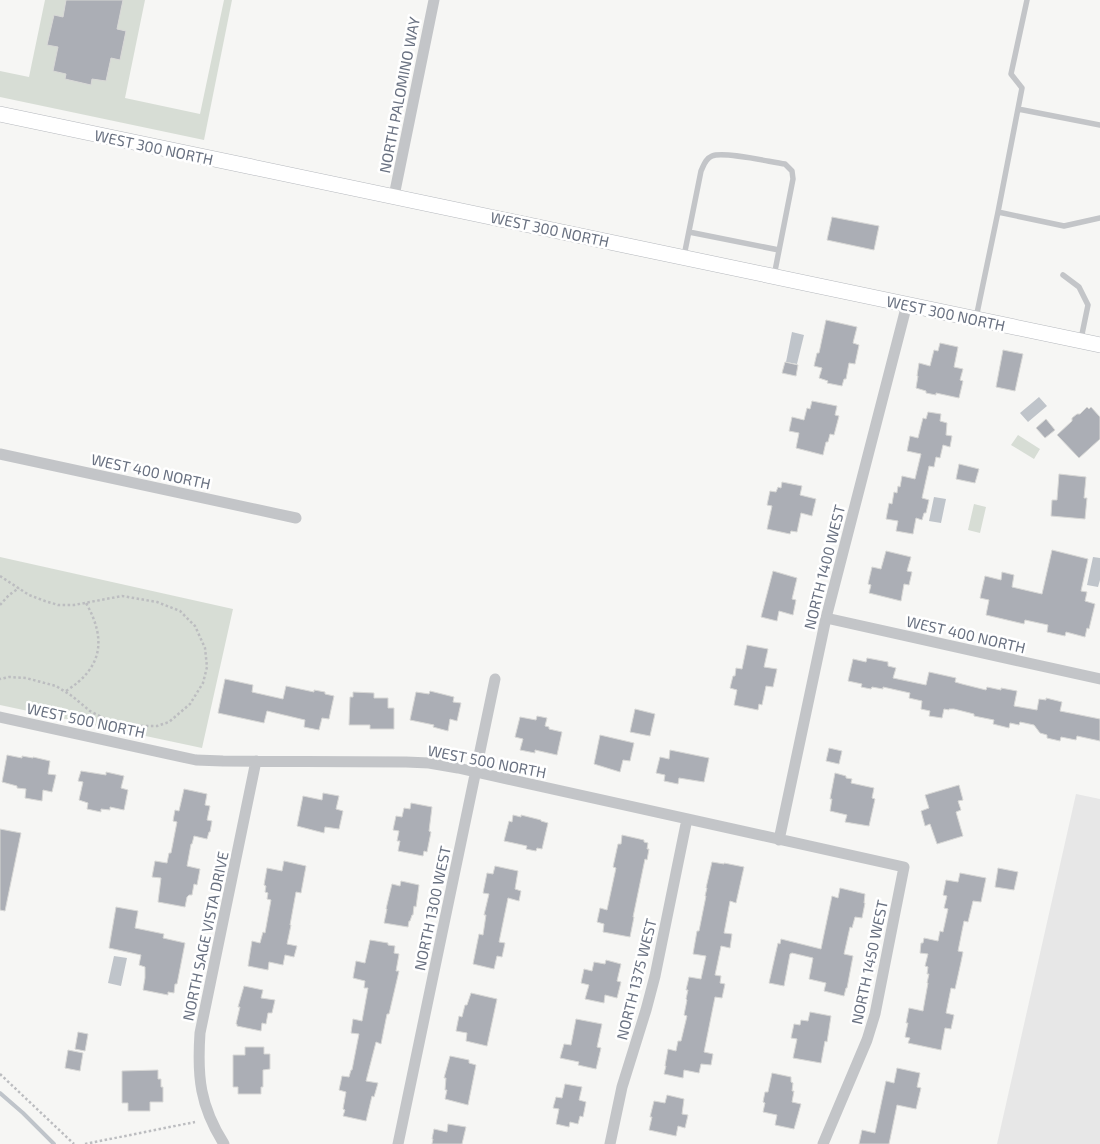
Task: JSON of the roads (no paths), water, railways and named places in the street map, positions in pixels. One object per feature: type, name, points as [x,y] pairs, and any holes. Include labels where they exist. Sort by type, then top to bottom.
[{"type":"street","name":"NORTH PALOMINO WAY","points":[[394,196],[434,0]]},
{"type":"street","name":"WEST 300 NORTH","points":[[0,114],[1100,345]]},
{"type":"street","name":"NORTH 1400 WEST","points":[[779,840],[826,618],[907,304]]},
{"type":"street","name":"WEST 400 NORTH","points":[[0,454],[296,518]]},
{"type":"street","name":"WEST 400 NORTH","points":[[826,618],[1100,680]]},
{"type":"street","name":"NORTH 1300 WEST","points":[[398,1144],[495,679]]},
{"type":"street","name":"WEST 500 NORTH","points":[[0,717],[196,760],[429,763],[904,867]]},
{"type":"street","name":"NORTH SAGE VISTA DRIVE","points":[[224,1144],[210,1118],[203,1098],[198,1056],[200,1033],[256,761]]},
{"type":"street","name":"NORTH 1375 WEST","points":[[610,1144],[622,1087],[655,976],[687,819]]},
{"type":"street","name":"NORTH 1450 WEST","points":[[823,1144],[867,1040],[875,1014],[904,867]]},
{"type":"lane","points":[[975,319],[1022,88],[1011,74],[1027,0]]},
{"type":"lane","points":[[1018,109],[1100,125]]},
{"type":"lane","points":[[684,258],[701,171],[705,161],[711,156],[722,154],[786,164],[792,171],[793,179],[774,276]]},
{"type":"lane","points":[[998,212],[1064,226],[1100,218]]},
{"type":"lane","points":[[689,232],[779,250]]},
{"type":"lane","points":[[1063,275],[1079,287],[1088,305],[1080,341]]},
{"type":"waterway","points":[[0,1093],[54,1144]]}]
